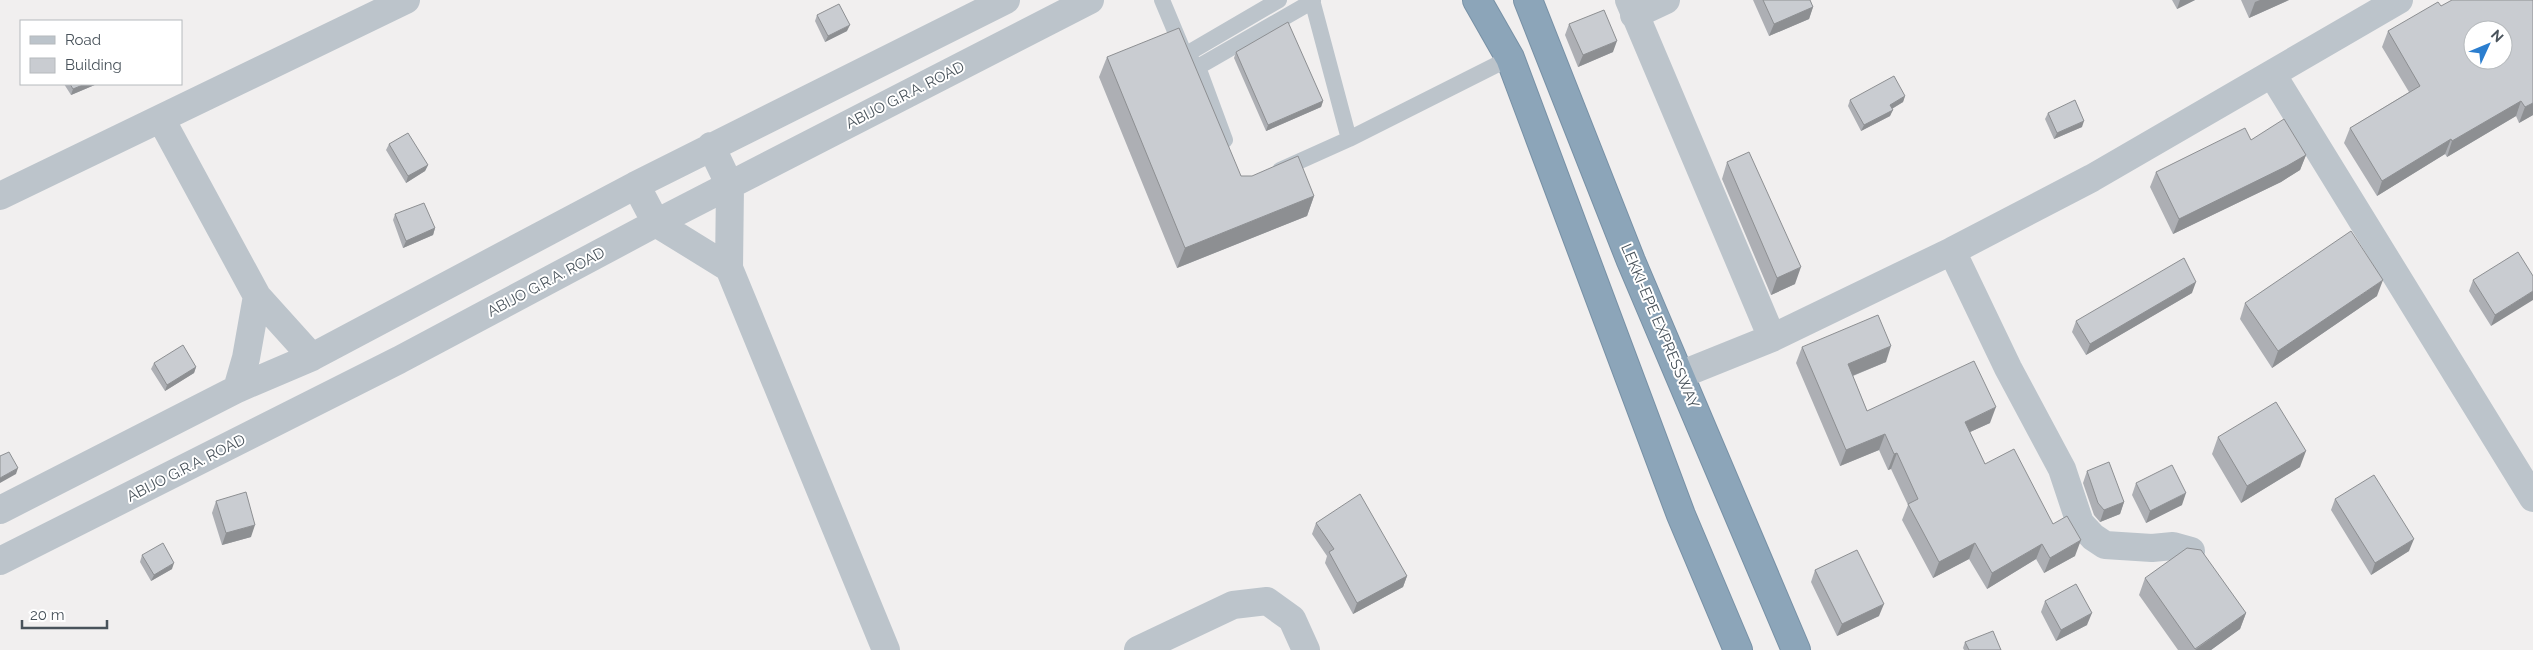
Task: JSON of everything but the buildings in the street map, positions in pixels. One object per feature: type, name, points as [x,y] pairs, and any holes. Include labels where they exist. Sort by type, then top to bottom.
[{"type":"highway","points":[[1477,0],[1510,58],[1681,515],[1738,650]]},
{"type":"highway","name":"LEKKI-EPE EXPRESSWAY","points":[[1528,0],[1631,261],[1796,650]]},
{"type":"street","points":[[0,196],[406,0]]},
{"type":"street","points":[[0,510],[237,389],[312,358],[636,184],[1006,0]]},
{"type":"street","name":"ABIJO G.R.A. ROAD","points":[[0,561],[400,360],[656,223],[1090,0]]},
{"type":"street","points":[[1666,0],[1632,8],[1772,338]]},
{"type":"street","points":[[1680,374],[1772,338],[1952,251],[2092,178],[2399,0]]},
{"type":"street","points":[[2272,74],[2533,498]]},
{"type":"street","points":[[161,119],[257,296],[312,358]]},
{"type":"street","points":[[711,146],[730,186],[729,268],[886,650]]},
{"type":"street","points":[[636,184],[656,223],[729,268]]},
{"type":"street","points":[[1952,251],[2008,368],[2062,468],[2080,523],[2093,537],[2105,545],[2152,548],[2173,546],[2191,551]]},
{"type":"street","points":[[237,389],[246,358],[257,296]]},
{"type":"street","points":[[1138,650],[1233,606],[1267,601],[1292,618],[1306,650]]},
{"type":"lane","points":[[1162,0],[1185,55],[1198,67],[1231,159]]},
{"type":"lane","points":[[1185,55],[1279,0]]},
{"type":"lane","points":[[1198,67],[1312,1],[1349,139]]},
{"type":"lane","points":[[1268,175],[1349,139],[1510,58]]}]
